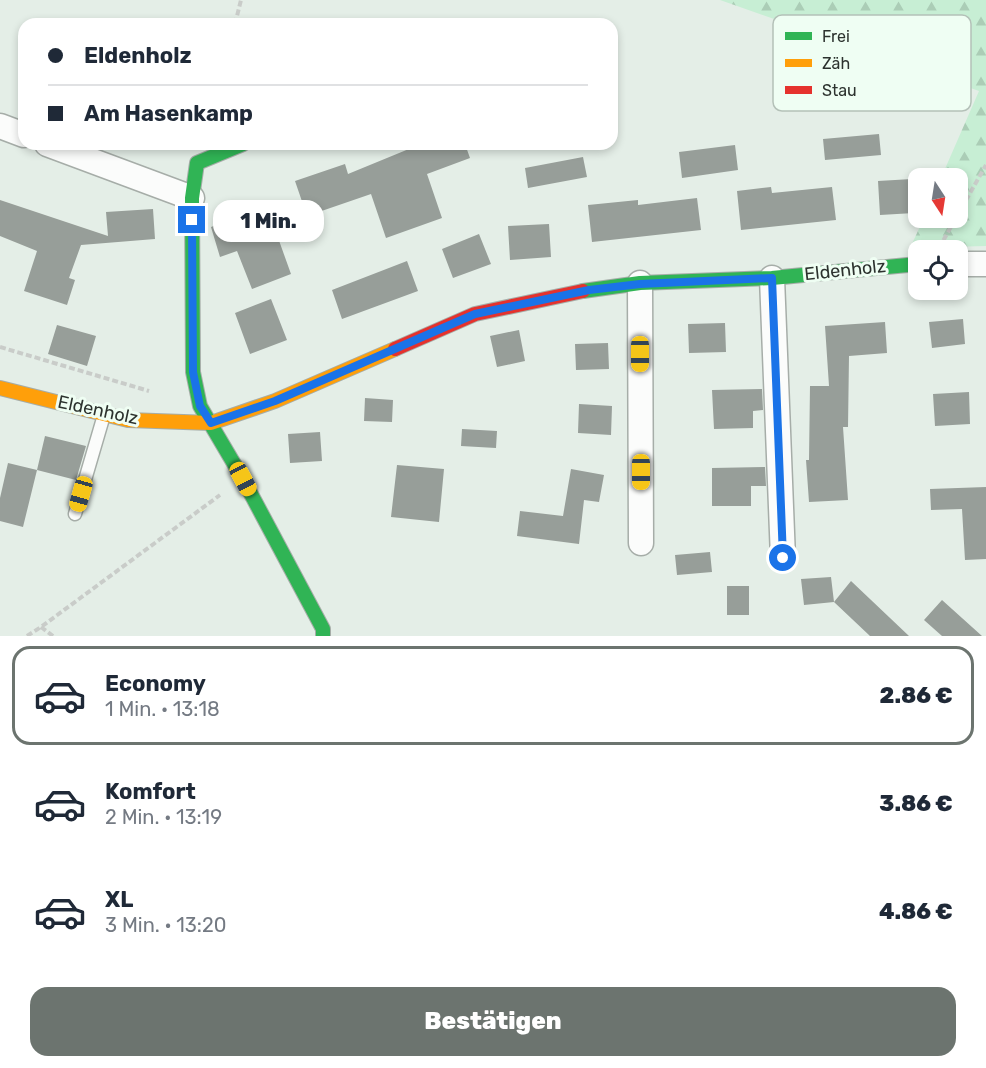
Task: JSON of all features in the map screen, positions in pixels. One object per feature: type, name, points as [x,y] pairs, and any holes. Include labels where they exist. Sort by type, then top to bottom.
[{"type":"street","points":[[0,126],[18,133]]},
{"type":"street","points":[[63,150],[192,198]]},
{"type":"street","points":[[228,150],[197,163],[192,198],[193,372],[200,406],[243,479],[323,629],[323,636]]},
{"type":"street","points":[[968,264],[986,264]]},
{"type":"street","name":"Eldenholz","points":[[0,388],[128,420],[211,423],[275,401],[475,314],[589,290],[640,284],[772,278],[908,265]]},
{"type":"street","points":[[772,278],[783,558]]},
{"type":"street","points":[[640,284],[641,543]]},
{"type":"lane","points":[[75,514],[104,414]]},
{"type":"path","points":[[236,18],[241,0]]},
{"type":"path","points":[[968,197],[986,165]]},
{"type":"path","points":[[0,347],[156,393]]},
{"type":"path","points":[[27,636],[189,516],[243,479]]},
{"type":"path","points":[[41,627],[53,636]]},
{"type":"green space","points":[[720,0],[986,0],[986,246],[968,246],[968,240],[914,240],[919,228],[968,228],[968,168],[945,168],[979,91],[971,88],[971,15],[773,15],[773,19]]},
{"type":"building","points":[[879,134],[881,155],[825,160],[823,139]]},
{"type":"building","points":[[735,145],[738,170],[682,178],[679,152]]},
{"type":"building","points":[[406,150],[467,150],[470,158],[427,174],[442,218],[386,238],[371,194],[307,216],[295,181],[345,164],[348,174]]},
{"type":"building","points":[[583,157],[587,177],[528,188],[525,168]]},
{"type":"building","points":[[908,179],[908,213],[880,215],[878,181]]},
{"type":"building","points":[[771,187],[772,193],[832,187],[836,220],[741,230],[737,191]]},
{"type":"building","points":[[697,198],[701,230],[592,242],[588,205],[638,200],[638,205]]},
{"type":"building","points":[[0,200],[108,236],[106,212],[153,209],[155,239],[81,245],[69,278],[75,280],[67,305],[24,291],[37,251],[0,236]]},
{"type":"building","points":[[267,207],[291,274],[252,289],[237,251],[220,257],[211,227]]},
{"type":"building","points":[[549,224],[551,257],[510,260],[508,226]]},
{"type":"building","points":[[479,234],[491,264],[453,278],[442,249]]},
{"type":"building","points":[[407,261],[418,291],[342,319],[332,290]]},
{"type":"building","points":[[271,299],[287,340],[250,354],[235,313]]},
{"type":"building","points":[[963,319],[965,344],[932,348],[929,322]]},
{"type":"building","points":[[885,322],[887,353],[849,356],[848,427],[843,427],[848,500],[809,502],[806,460],[809,460],[810,386],[829,386],[825,326]]},
{"type":"building","points":[[725,323],[726,352],[689,353],[688,324]]},
{"type":"building","points":[[57,325],[96,336],[87,366],[48,354]]},
{"type":"building","points":[[519,330],[525,361],[497,367],[490,336]]},
{"type":"building","points":[[608,343],[609,369],[576,370],[575,344]]},
{"type":"building","points":[[762,389],[763,410],[753,411],[753,428],[714,429],[712,390]]},
{"type":"building","points":[[969,392],[970,424],[935,426],[933,394]]},
{"type":"building","points":[[365,398],[393,400],[392,422],[364,421]]},
{"type":"building","points":[[579,404],[612,406],[611,435],[578,433]]},
{"type":"building","points":[[462,429],[497,431],[496,448],[461,446]]},
{"type":"building","points":[[320,432],[322,461],[290,463],[288,434]]},
{"type":"building","points":[[45,436],[86,446],[76,480],[37,470]]},
{"type":"building","points":[[8,463],[37,470],[23,527],[0,521],[0,498]]},
{"type":"building","points":[[397,465],[444,469],[439,522],[391,517]]},
{"type":"building","points":[[765,467],[766,486],[751,486],[751,506],[712,506],[712,468]]},
{"type":"building","points":[[571,469],[604,475],[599,502],[584,500],[579,544],[517,536],[520,511],[563,516]]},
{"type":"building","points":[[986,487],[986,559],[965,560],[962,509],[931,510],[930,489]]},
{"type":"building","points":[[710,552],[712,572],[677,575],[675,555]]},
{"type":"building","points":[[831,577],[834,602],[804,605],[801,579]]},
{"type":"building","points":[[851,581],[909,636],[870,636],[834,602]]},
{"type":"building","points":[[727,586],[749,586],[749,615],[727,615]]},
{"type":"building","points":[[942,600],[982,636],[942,636],[924,620]]},
{"type":"traffic: fast","points":[[228,150],[197,163],[192,198],[193,372],[200,406],[243,479],[323,629],[323,636]]},
{"type":"traffic: fast","points":[[583,291],[640,283],[772,278],[908,265]]},
{"type":"traffic: slow","points":[[0,388],[128,420],[211,423],[275,401],[395,349]]},
{"type":"traffic: jam","points":[[395,349],[475,314],[583,291]]},
{"type":"route","points":[[192,220],[193,372],[200,406],[211,423],[275,401],[475,314],[589,290],[640,284],[772,278],[783,558]]}]
